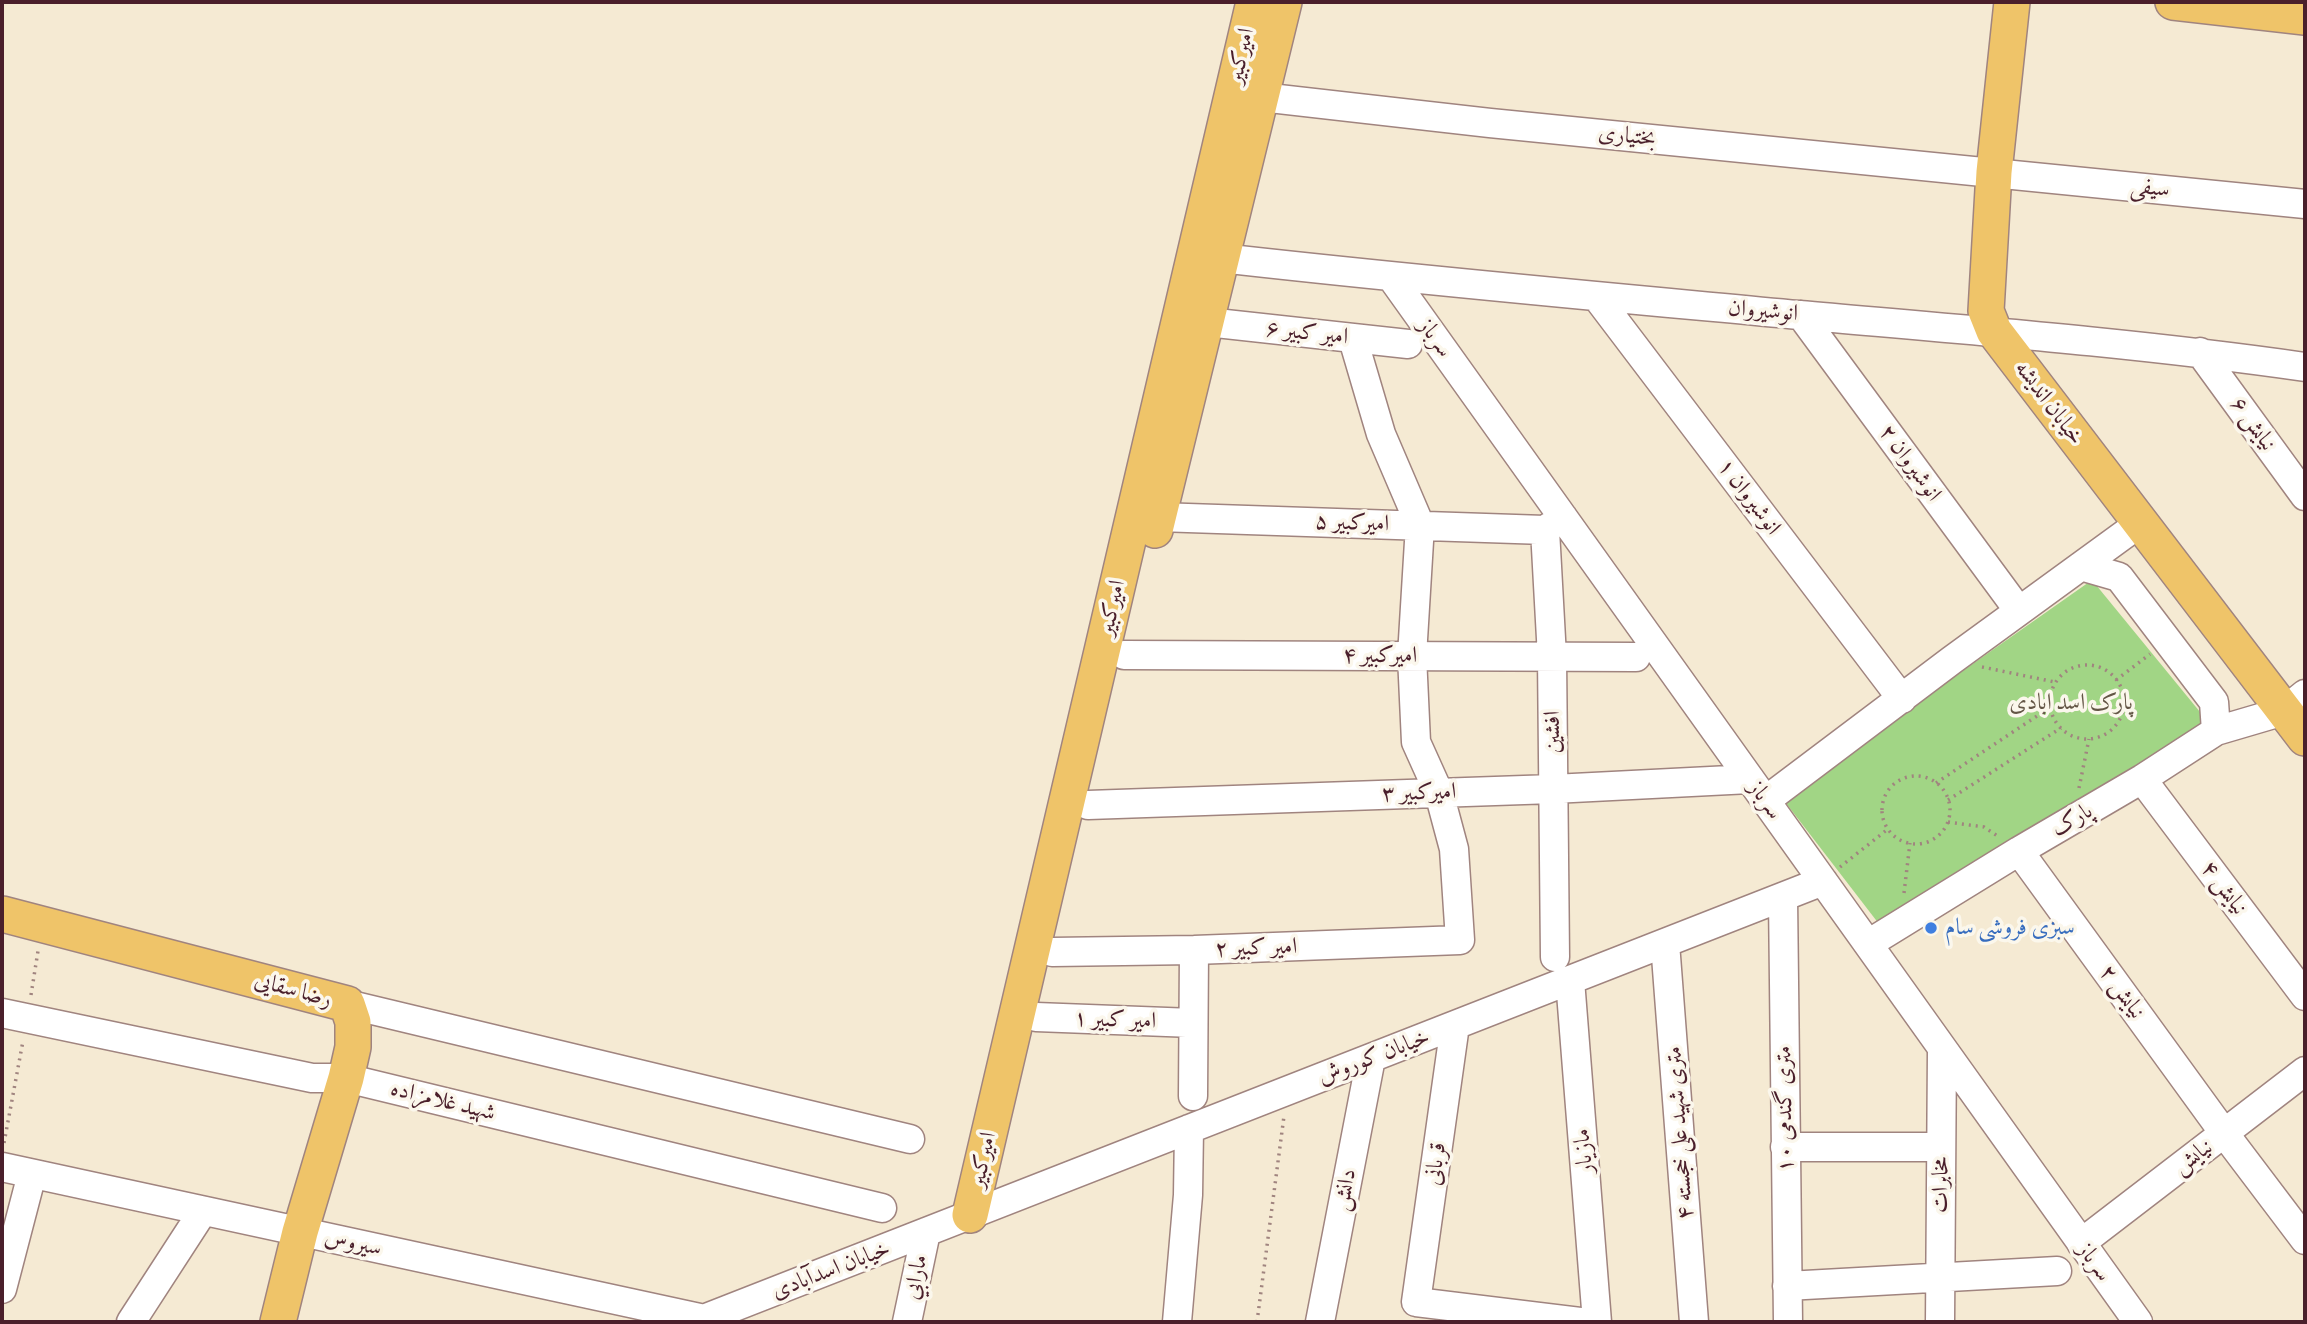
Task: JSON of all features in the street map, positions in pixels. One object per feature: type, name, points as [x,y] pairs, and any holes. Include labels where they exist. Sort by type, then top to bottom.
[{"type":"main road","name":"امیرکبیر","points":[[980,1211],[1065,856],[1254,2]]},
{"type":"main road","name":"امیرکبیر","points":[[980,1211],[1036,1017],[1052,952],[1065,856],[1088,805],[1284,2]]},
{"type":"main road","name":"خیابان اندیشه","points":[[2012,2],[1994,172],[1986,311],[1994,331],[2140,523],[2294,702],[2305,738]]},
{"type":"main road","points":[[2173,2],[2305,16]]},
{"type":"main road","name":"رضا سقایی","points":[[2,914],[347,1003],[353,1023],[353,1048],[300,1232],[278,1322]]},
{"type":"street","name":"بختیاری","points":[[1261,97],[1490,123],[1994,172]]},
{"type":"street","name":"سیفی","points":[[1994,172],[2305,204]]},
{"type":"street","name":"انوشیروان","points":[[1221,258],[1392,278],[1994,331],[2200,352],[2305,367]]},
{"type":"street","name":"سرباز","points":[[1392,278],[1554,524],[1758,790],[2137,1322]]},
{"type":"street","name":"انوشیروان ۱","points":[[1596,296],[1902,699]]},
{"type":"street","name":"انوشیروان ۲","points":[[1801,315],[2019,611]]},
{"type":"street","name":"امیر کبیر ۶","points":[[1207,322],[1408,344]]},
{"type":"street","points":[[1353,338],[1381,435],[1420,526],[1412,656],[1416,742],[1439,793]]},
{"type":"street","name":"نیایش ۶","points":[[2200,352],[2305,496]]},
{"type":"street","name":"امیرکبیر ۵","points":[[1158,517],[1420,526],[1554,524]]},
{"type":"street","points":[[1758,790],[1902,699],[2140,523]]},
{"type":"street","name":"افشین","points":[[1554,524],[1553,789],[1562,969]]},
{"type":"street","points":[[2081,566],[2119,577],[2214,702],[2216,731]]},
{"type":"street","name":"امیرکبیر ۴","points":[[1125,655],[1636,657]]},
{"type":"street","name":"پارک","points":[[1868,944],[2142,779],[2216,731],[2294,702]]},
{"type":"street","name":"نیایش ۴","points":[[2142,779],[2305,996]]},
{"type":"street","name":"امیرکبیر ۳","points":[[1088,805],[1553,789],[1758,790]]},
{"type":"street","name":"امیر کبیر ۲","points":[[1052,952],[1194,950],[1460,940],[1454,849],[1439,793]]},
{"type":"street","name":"نیایش ۲","points":[[2019,851],[2305,1240]]},
{"type":"street","name":"خیابان کوروش","points":[[926,1232],[1455,1025],[1562,969],[1665,943],[1823,881]]},
{"type":"street","name":"۱۰ متری گندمی","points":[[1783,897],[1787,1322]]},
{"type":"street","name":"۴ متری شهید علی خجسته","points":[[1665,943],[1694,1322]]},
{"type":"street","points":[[1193,1096],[1194,950]]},
{"type":"street","name":"مازیار","points":[[1562,969],[1597,1322]]},
{"type":"street","points":[[347,1003],[910,1139]]},
{"type":"street","name":"شهید غلامزاده","points":[[2,1013],[312,1078],[346,1078],[882,1208]]},
{"type":"street","name":"امیر کبیر ۱","points":[[1036,1017],[1193,1023]]},
{"type":"street","name":"قربانی","points":[[1455,1025],[1414,1312],[1580,1322]]},
{"type":"street","name":"مخابرات","points":[[1940,1322],[1942,1049]]},
{"type":"street","name":"دانش","points":[[1320,1322],[1371,1058]]},
{"type":"street","name":"نیایش","points":[[2081,1243],[2305,1071]]},
{"type":"street","points":[[1177,1322],[1188,1195],[1189,1129]]},
{"type":"street","points":[[1785,1147],[1941,1147]]},
{"type":"street","name":"سیروس","points":[[2,1167],[700,1321]]},
{"type":"street","points":[[2,1289],[32,1174]]},
{"type":"street","points":[[131,1322],[202,1211]]},
{"type":"street","name":"خیابان اسدآبادی","points":[[700,1321],[926,1232]]},
{"type":"street","name":"مارابي","points":[[907,1322],[926,1232]]},
{"type":"street","points":[[1787,1286],[2057,1271]]},
{"type":"path","points":[[1952,660],[2055,682]]},
{"type":"path","points":[[2093,664],[2110,672],[2121,686],[2124,704],[2119,721],[2106,734],[2089,739],[2071,736],[2057,725],[2049,708],[2050,690],[2055,682],[2060,675],[2075,666],[2093,664]]},
{"type":"path","points":[[1936,783],[2049,708]]},
{"type":"path","points":[[1948,800],[2061,728]]},
{"type":"path","points":[[2074,819],[2089,739]]},
{"type":"path","points":[[1914,776],[1928,778],[1936,783],[1948,800],[1948,822],[1941,833],[1930,841],[1917,844],[1904,842],[1893,835],[1881,811],[1891,786],[1914,776]]},
{"type":"path","points":[[1948,822],[1984,827],[2019,851]]},
{"type":"path","points":[[1823,881],[1888,829]]},
{"type":"path","points":[[1899,925],[1910,843]]},
{"type":"path","points":[[1257,1322],[1287,1091]]},
{"type":"green space","name":"پارک اسد ابادی","points":[[2092,580],[2209,723],[1879,924],[1782,798]]},
{"type":"place","name":"سبزی فروشی سام","points":[[1931,928]]}]
